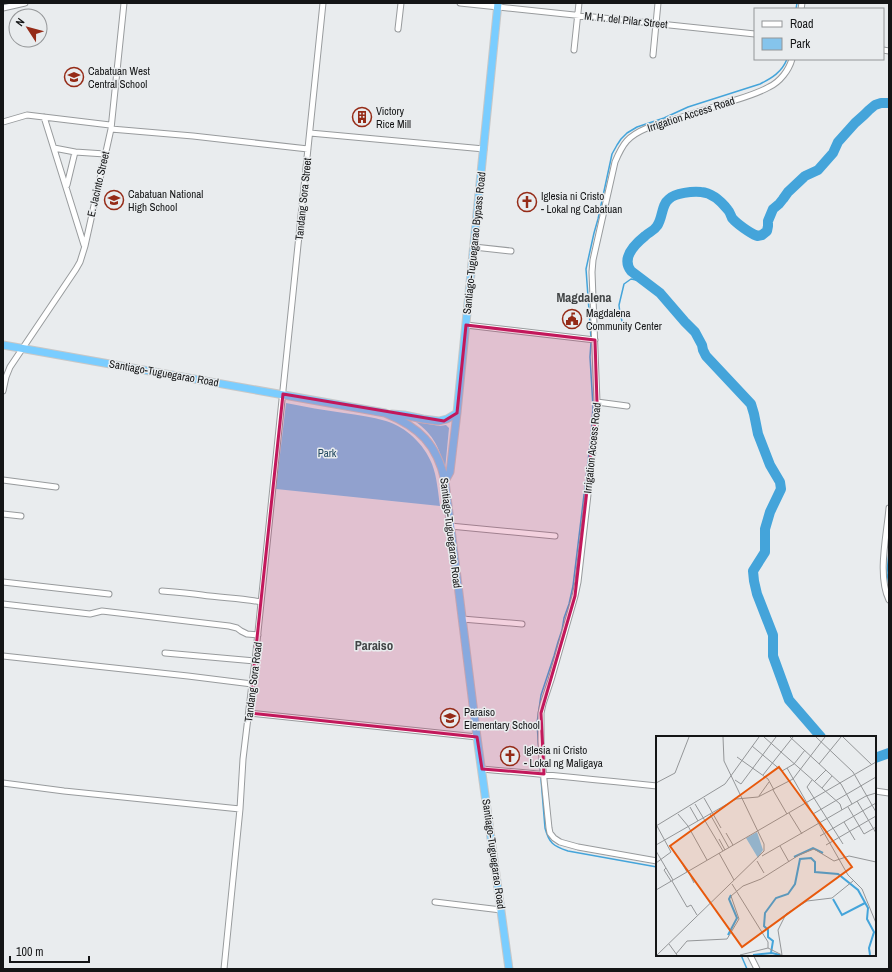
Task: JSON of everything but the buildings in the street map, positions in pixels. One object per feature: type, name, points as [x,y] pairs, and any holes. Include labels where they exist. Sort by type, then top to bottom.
[{"type":"highway","name":"Santiago-Tuguegarao Bypass Road","points":[[445,481],[450,472],[457,413],[498,5]]},
{"type":"highway","name":"Santiago-Tuguegarao Road","points":[[3,345],[385,413],[398,418],[420,432],[437,456],[445,481],[477,738],[509,969]]},
{"type":"highway","points":[[385,413],[439,421],[447,419],[457,413]]},
{"type":"street","points":[[3,8],[25,3]]},
{"type":"street","name":"E. Jacinto Street","points":[[3,391],[8,372],[76,269],[85,246],[111,127],[124,3]]},
{"type":"street","name":"Tandang Sora Street","points":[[284,394],[323,3]]},
{"type":"street","points":[[398,29],[401,3]]},
{"type":"street","name":"M. H. del Pilar Street","points":[[460,3],[498,5],[754,34]]},
{"type":"street","points":[[574,50],[580,3]]},
{"type":"street","points":[[653,55],[658,3]]},
{"type":"street","name":"Irrigation Access Road","points":[[656,861],[578,847],[560,842],[554,838],[549,828],[541,742],[541,713],[575,596],[594,442],[597,402],[592,266],[615,162],[622,147],[629,138],[647,128],[750,95],[769,87],[779,80],[788,69],[792,60]]},
{"type":"street","points":[[3,122],[27,115],[111,127],[308,149]]},
{"type":"street","points":[[44,117],[85,246]]},
{"type":"street","points":[[310,133],[484,149]]},
{"type":"street","points":[[54,148],[76,152],[105,154]]},
{"type":"street","points":[[66,186],[76,152]]},
{"type":"street","points":[[474,247],[510,251]]},
{"type":"street","points":[[466,325],[595,340]]},
{"type":"street","name":"Tandang Sora Road","points":[[224,969],[240,809],[243,759],[284,394]]},
{"type":"street","points":[[597,402],[627,406]]},
{"type":"street","points":[[3,480],[56,487]]},
{"type":"street","points":[[889,508],[883,570],[889,600]]},
{"type":"street","points":[[3,514],[21,516]]},
{"type":"street","points":[[450,526],[555,536]]},
{"type":"street","points":[[3,582],[109,594]]},
{"type":"street","points":[[162,591],[241,598],[261,602]]},
{"type":"street","points":[[3,604],[90,614],[102,611],[229,626],[237,628],[247,634],[258,635]]},
{"type":"street","points":[[462,619],[522,624]]},
{"type":"street","points":[[165,653],[255,661]]},
{"type":"street","points":[[3,656],[252,684]]},
{"type":"street","points":[[249,714],[477,738]]},
{"type":"street","points":[[482,769],[656,786]]},
{"type":"street","points":[[3,783],[64,791],[240,809]]},
{"type":"street","points":[[876,791],[889,793]]},
{"type":"street","points":[[435,902],[501,910]]},
{"type":"street","points":[[750,956],[757,969]]},
{"type":"highlighted area","points":[[466,325],[595,340],[597,402],[575,596],[541,713],[544,774],[482,769],[477,737],[249,713],[283,394],[444,421],[457,413]]},
{"type":"green space","name":"Park","points":[[286,403],[376,418],[400,427],[414,437],[429,457],[435,474],[440,506],[276,489]]},
{"type":"green space","points":[[416,422],[440,426],[446,425],[449,428],[445,470],[441,455],[432,437]]},
{"type":"waterway","points":[[796,8],[797,3]]},
{"type":"waterway","points":[[591,338],[586,269],[612,154],[621,139],[637,127],[664,118],[688,107],[760,84],[776,74],[787,60]]},
{"type":"waterway","points":[[820,736],[789,700],[773,656],[773,635],[757,594],[754,581],[753,571],[765,552],[765,529],[770,512],[781,489],[780,482],[770,465],[758,434],[751,404],[706,356],[695,332],[660,293],[631,271],[628,266],[628,256],[641,239],[657,226],[666,202],[675,195],[684,193],[701,192],[713,196],[723,204],[729,211],[732,218],[740,226],[757,236],[762,235],[767,231],[768,221],[773,209],[788,192],[805,176],[818,170],[833,153],[838,142],[869,110],[875,105],[889,103]]},
{"type":"waterway","points":[[622,321],[619,305],[624,284],[631,279],[641,279]]},
{"type":"waterway","points":[[539,753],[537,723],[541,695],[562,630],[573,586],[591,437],[593,407],[590,357],[591,342]]},
{"type":"waterway","points":[[889,552],[887,573],[889,586]]},
{"type":"waterway","points":[[876,758],[889,753]]},
{"type":"waterway","points":[[539,759],[540,769]]},
{"type":"waterway","points":[[541,779],[545,828],[552,843],[568,851],[656,867]]},
{"type":"waterway","points":[[741,956],[747,969]]},
{"type":"place","name":"Cabatuan West Central School","points":[[74,77]]},
{"type":"place","name":"Victory Rice Mill","points":[[362,117]]},
{"type":"place","name":"Cabatuan National High School","points":[[114,200]]},
{"type":"place","name":"Iglesia ni Cristo - Lokal ng Cabatuan","points":[[527,202]]},
{"type":"place","name":"Magdalena Community Center","points":[[572,319]]},
{"type":"place","name":"Paraiso Elementary School","points":[[450,718]]},
{"type":"place","name":"Iglesia ni Cristo - Lokal ng Maligaya","points":[[510,756]]},
{"type":"district","name":"Magdalena","points":[[584,297]]},
{"type":"district","name":"Paraiso","points":[[374,645]]}]
